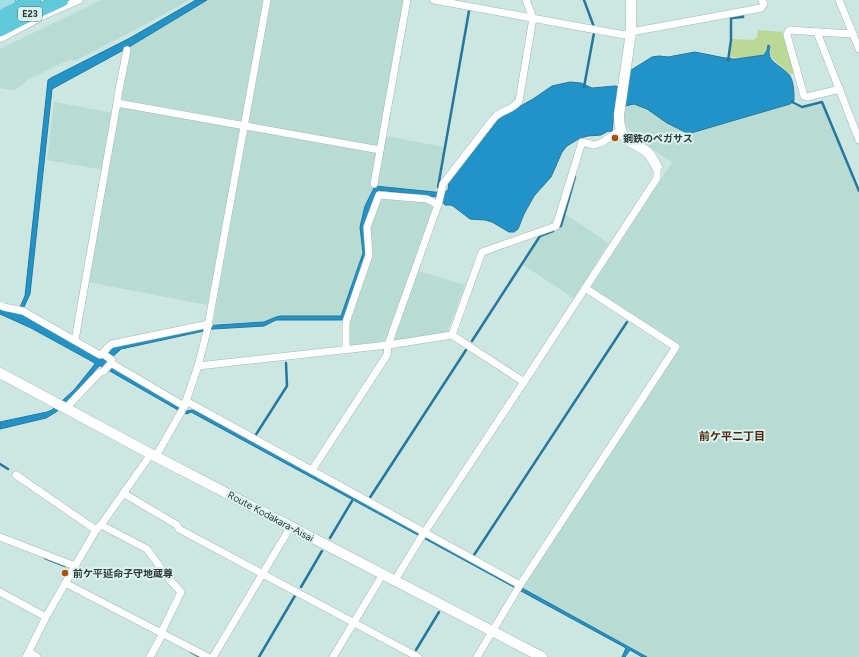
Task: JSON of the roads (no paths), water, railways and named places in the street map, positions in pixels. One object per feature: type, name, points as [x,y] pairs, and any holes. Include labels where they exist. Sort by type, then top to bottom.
[{"type":"highway","name":"E23","points":[[0,18],[34,0]]},
{"type":"highway","name":"E23","points":[[0,30],[62,0]]},
{"type":"main road","points":[[0,5],[10,0]]},
{"type":"main road","points":[[631,0],[631,32],[619,123],[627,140],[646,151],[653,159],[657,167]]},
{"type":"main road","name":"Route Kodakara-Aisai","points":[[0,373],[153,455],[542,657]]},
{"type":"street","points":[[0,39],[47,14],[80,0]]},
{"type":"street","points":[[37,657],[27,654],[46,617],[99,528],[123,493],[153,455],[183,407],[198,366],[207,332],[268,0]]},
{"type":"street","points":[[374,184],[407,0]]},
{"type":"street","points":[[434,0],[624,35],[631,32],[761,8],[764,4],[762,0]]},
{"type":"street","points":[[312,470],[387,355],[388,345],[439,203],[443,184],[494,118],[500,112],[516,106],[519,101],[533,18],[526,0]]},
{"type":"street","points":[[839,0],[859,50]]},
{"type":"street","points":[[840,89],[807,97],[804,96],[787,35],[790,30],[853,34]]},
{"type":"street","points":[[817,32],[859,140]]},
{"type":"street","points":[[75,340],[127,50]]},
{"type":"street","points":[[118,103],[380,150]]},
{"type":"street","points":[[452,335],[482,252],[556,226],[582,142],[594,145],[601,143],[621,130]]},
{"type":"street","points":[[395,580],[423,534],[657,178],[657,167]]},
{"type":"street","points":[[346,349],[346,322],[369,255],[367,227],[379,196],[427,199],[439,203]]},
{"type":"street","points":[[477,657],[519,588],[676,347],[585,288]]},
{"type":"street","points":[[0,305],[23,311],[100,355],[103,354],[111,361],[183,407],[312,470],[519,588]]},
{"type":"street","points":[[103,354],[109,345],[112,344],[208,324]]},
{"type":"street","points":[[198,366],[388,345],[452,335],[524,382]]},
{"type":"street","points":[[61,405],[99,373],[104,371],[111,361]]},
{"type":"street","points":[[16,475],[99,528],[147,549],[168,578],[181,592],[150,657]]},
{"type":"street","points":[[123,493],[177,525],[179,529],[418,657]]},
{"type":"street","points":[[212,657],[291,526]]},
{"type":"street","points":[[0,536],[75,566]]},
{"type":"street","points":[[333,657],[383,574]]},
{"type":"street","points":[[65,583],[208,657]]},
{"type":"street","points":[[0,592],[46,617]]},
{"type":"water","points":[[196,0],[207,0],[129,47],[52,89],[30,294],[23,309],[22,315],[99,358],[111,347],[202,326],[264,322],[281,316],[341,316],[363,253],[360,227],[365,206],[375,186],[444,193],[448,190],[449,182],[499,118],[533,99],[552,86],[570,82],[581,83],[592,88],[615,86],[626,88],[628,72],[652,57],[668,57],[695,52],[736,59],[764,55],[768,45],[770,46],[769,53],[774,63],[790,76],[794,88],[794,101],[790,104],[687,133],[667,123],[647,109],[634,104],[625,106],[615,104],[612,132],[608,131],[601,135],[580,138],[567,146],[562,152],[551,177],[534,196],[518,229],[514,232],[509,232],[492,222],[470,219],[453,206],[445,205],[438,197],[378,190],[364,226],[367,254],[344,320],[276,320],[264,326],[213,329],[121,349],[108,361],[186,411],[192,410],[198,412],[647,657],[642,657],[630,650],[625,657],[622,657],[626,648],[191,412],[187,414],[178,410],[101,366],[99,366],[70,399],[56,412],[46,418],[0,429],[0,422],[52,410],[74,390],[95,364],[31,328],[0,314],[0,308],[15,313],[20,307],[25,296],[48,80],[130,38]]},
{"type":"waterway","points":[[584,0],[594,27]]},
{"type":"waterway","points":[[438,187],[469,11]]},
{"type":"waterway","points":[[728,61],[731,40],[731,18],[743,17],[743,14]]},
{"type":"waterway","points":[[584,87],[594,33]]},
{"type":"waterway","points":[[792,102],[802,107],[822,102],[859,191]]},
{"type":"waterway","points":[[557,228],[561,226],[575,177]]},
{"type":"waterway","points":[[472,341],[540,236],[553,231]]},
{"type":"waterway","points":[[474,555],[627,322]]},
{"type":"waterway","points":[[369,499],[466,350]]},
{"type":"waterway","points":[[255,436],[287,386],[286,363]]},
{"type":"waterway","points":[[0,464],[8,469]]},
{"type":"waterway","points":[[330,538],[352,501]]},
{"type":"waterway","points":[[301,587],[322,551]]},
{"type":"waterway","points":[[45,558],[65,566]]},
{"type":"waterway","points":[[259,657],[296,594]]},
{"type":"waterway","points":[[416,650],[439,612]]},
{"type":"waterway","points":[[191,652],[200,657]]},
{"type":"place","name":"鋼鉄のペガサス","points":[[615,138]]},
{"type":"place","name":"前ケ平延命子守地蔵尊","points":[[65,573]]},
{"type":"district","name":"前ケ平二丁目","points":[[732,436]]}]
